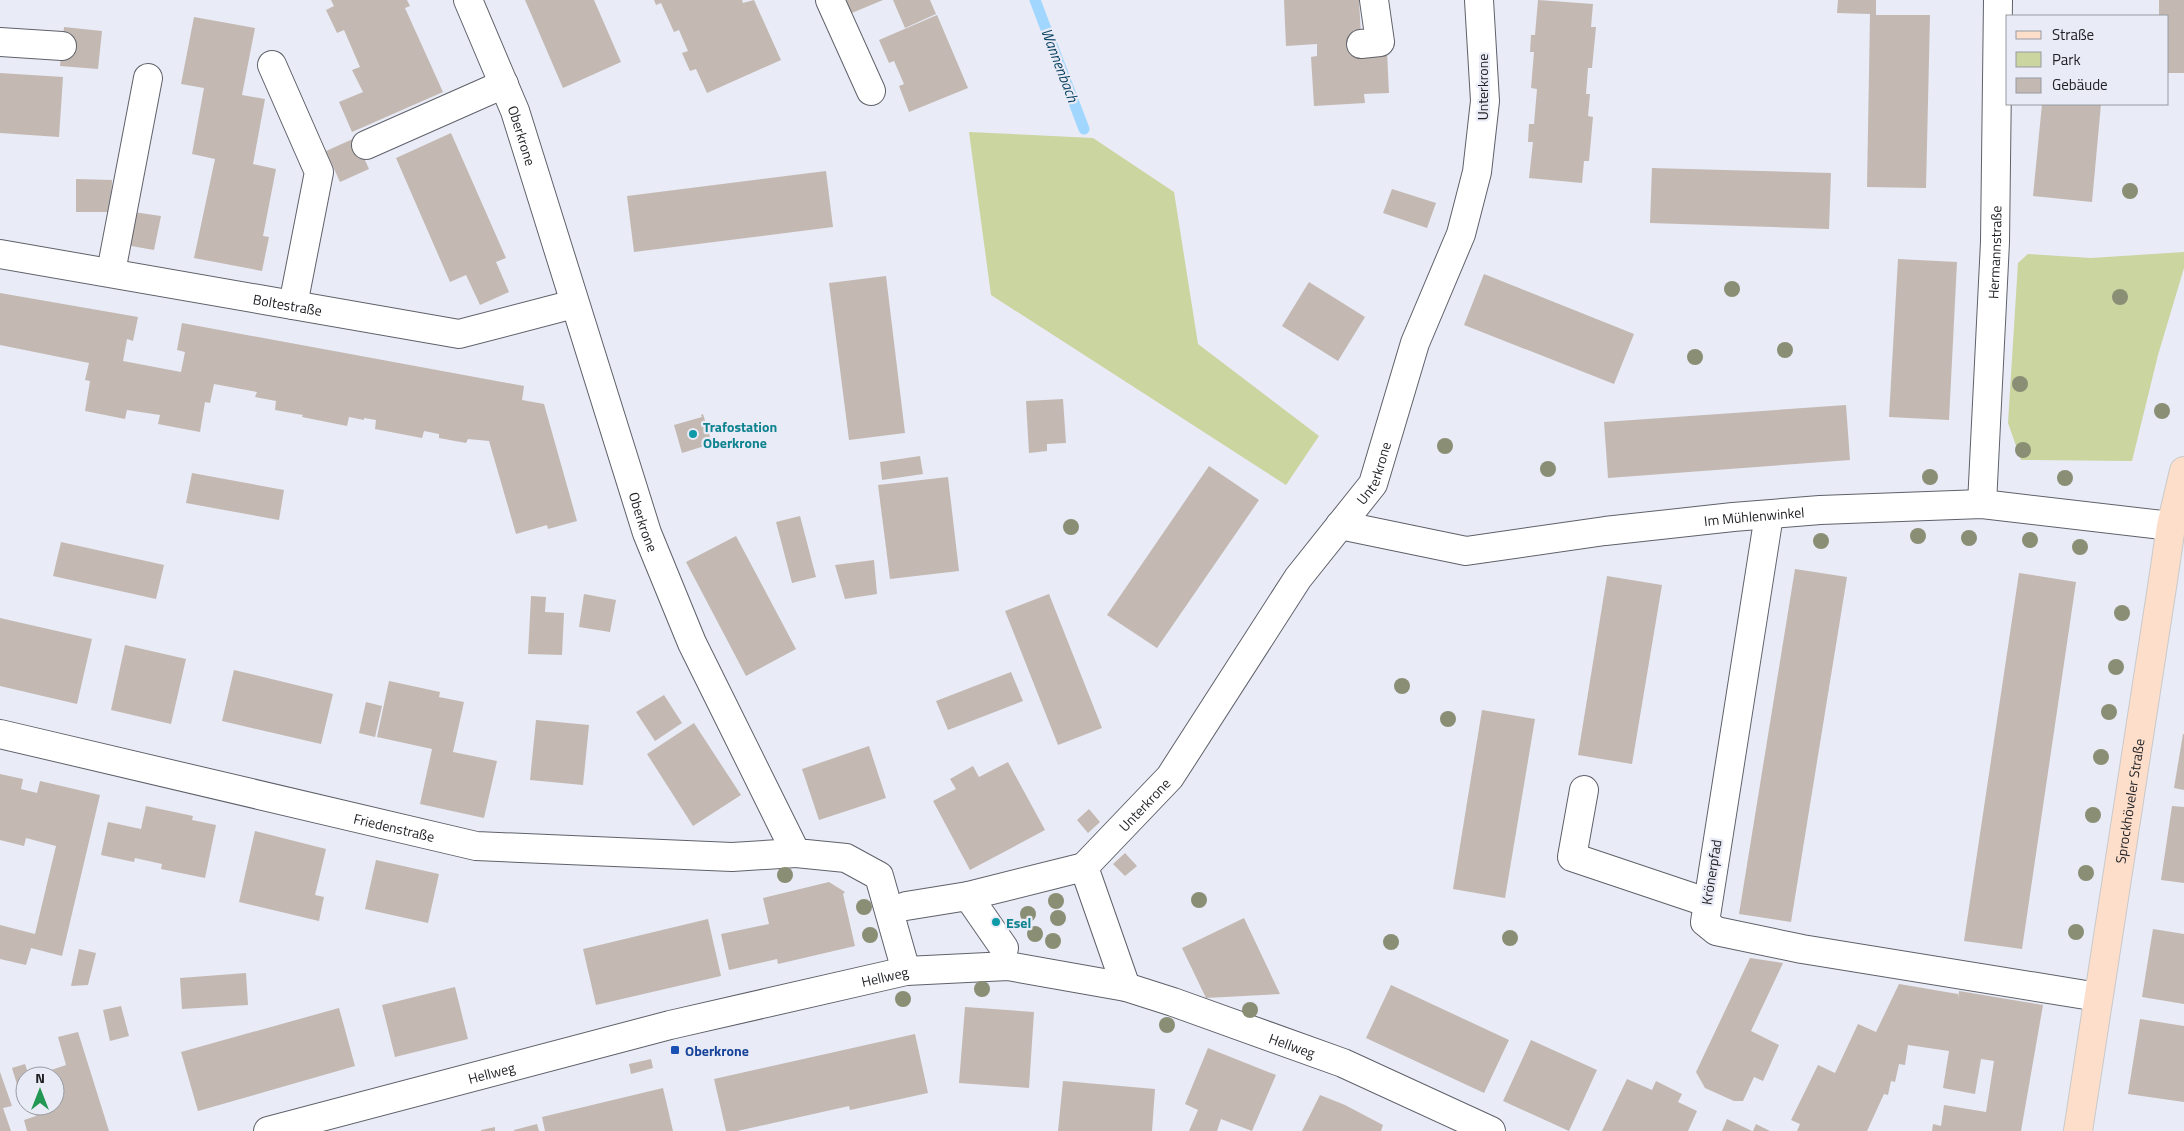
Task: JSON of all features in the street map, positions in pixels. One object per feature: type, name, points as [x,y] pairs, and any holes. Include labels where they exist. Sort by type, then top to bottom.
[{"type":"main road","name":"Sprockhöveler Straße","points":[[2078,1131],[2172,526],[2184,471]]},
{"type":"street","name":"Oberkrone","points":[[468,0],[516,111],[574,304],[596,366],[647,532],[692,643],[796,853]]},
{"type":"street","points":[[830,0],[871,91]]},
{"type":"street","points":[[1361,44],[1380,42],[1374,0]]},
{"type":"street","name":"Unterkrone","points":[[1084,868],[1170,777],[1298,578],[1373,484],[1415,342],[1464,225],[1477,172],[1485,101],[1479,0]]},
{"type":"street","name":"Hermannstraße","points":[[1982,504],[1995,242],[1998,0]]},
{"type":"street","points":[[0,42],[62,46]]},
{"type":"street","points":[[272,65],[319,172],[293,304]]},
{"type":"street","points":[[111,272],[148,78]]},
{"type":"street","points":[[366,145],[504,84]]},
{"type":"street","name":"Boltestraße","points":[[0,254],[459,334],[574,304]]},
{"type":"street","name":"Im Mühlenwinkel","points":[[1340,526],[1466,551],[1605,531],[1769,514],[1820,510],[1982,504],[2172,526]]},
{"type":"street","name":"Krönerpfad","points":[[1769,514],[1706,902],[1705,922],[1716,931],[1802,949],[2098,997]]},
{"type":"street","name":"Friedenstraße","points":[[0,734],[476,846],[732,857],[796,853]]},
{"type":"street","points":[[1584,790],[1572,857],[1706,902]]},
{"type":"street","points":[[796,853],[846,858],[879,876],[906,971]]},
{"type":"street","points":[[906,906],[968,896],[1084,868],[1126,987]]},
{"type":"street","points":[[968,896],[1004,948]]},
{"type":"street","name":"Hellweg","points":[[268,1131],[670,1025],[906,971],[1008,966],[1126,987],[1173,1002],[1343,1063],[1492,1131]]},
{"type":"green space","points":[[969,132],[1093,138],[1174,192],[1198,344],[1319,436],[1286,485],[991,295]]},
{"type":"green space","points":[[2184,252],[2184,268],[2158,355],[2132,461],[2021,460],[2008,423],[2018,263],[2028,254],[2091,258]]},
{"type":"building","points":[[331,0],[407,0],[410,6],[405,8],[443,92],[352,132],[339,102],[363,92],[352,70],[360,67],[344,30],[337,33],[326,10],[334,6]]},
{"type":"building","points":[[525,0],[594,0],[621,62],[563,88]]},
{"type":"building","points":[[654,0],[742,0],[743,3],[754,0],[781,60],[707,93],[696,69],[690,71],[682,53],[688,51],[679,30],[674,32],[661,3],[656,5]]},
{"type":"building","points":[[841,0],[883,0],[847,15]]},
{"type":"building","points":[[893,0],[930,0],[936,14],[905,28]]},
{"type":"building","points":[[1284,0],[1359,0],[1362,53],[1387,52],[1389,93],[1364,94],[1365,103],[1314,106],[1311,57],[1317,56],[1317,44],[1286,46]]},
{"type":"building","points":[[1538,0],[1593,4],[1591,27],[1596,27],[1592,68],[1588,68],[1586,94],[1590,94],[1588,116],[1593,117],[1589,161],[1584,161],[1582,183],[1529,178],[1533,142],[1528,142],[1529,124],[1534,124],[1537,89],[1531,88],[1534,52],[1530,52],[1531,35],[1535,35]]},
{"type":"building","points":[[1838,0],[1876,0],[1876,15],[1930,15],[1926,188],[1867,187],[1870,14],[1837,13]]},
{"type":"building","points":[[2159,0],[2184,0],[2184,73],[2169,73],[2169,15],[2159,15]]},
{"type":"building","points":[[937,15],[968,88],[909,112],[899,86],[904,84],[894,61],[889,63],[879,40]]},
{"type":"building","points":[[194,17],[255,28],[242,95],[265,99],[253,164],[276,169],[263,236],[269,237],[262,271],[194,258],[215,159],[192,154],[204,88],[181,84]]},
{"type":"building","points":[[64,27],[102,31],[98,69],[60,66]]},
{"type":"building","points":[[0,73],[63,77],[59,137],[0,133]]},
{"type":"building","points":[[2042,105],[2101,105],[2092,202],[2033,196]]},
{"type":"building","points":[[451,133],[506,258],[496,262],[509,292],[480,305],[466,275],[450,282],[396,158]]},
{"type":"building","points":[[355,138],[369,169],[340,182],[326,151]]},
{"type":"building","points":[[1652,168],[1831,173],[1829,229],[1650,223]]},
{"type":"building","points":[[826,171],[833,227],[634,252],[627,196]]},
{"type":"building","points":[[76,179],[112,180],[111,212],[76,212]]},
{"type":"building","points":[[1392,189],[1436,203],[1427,228],[1383,213]]},
{"type":"building","points":[[126,211],[161,216],[154,250],[120,244]]},
{"type":"building","points":[[1898,259],[1957,262],[1949,420],[1889,417]]},
{"type":"building","points":[[1484,274],[1634,334],[1614,384],[1464,325]]},
{"type":"building","points":[[886,276],[905,433],[849,440],[829,283]]},
{"type":"building","points":[[1309,282],[1365,317],[1338,361],[1282,326]]},
{"type":"building","points":[[0,293],[138,317],[133,341],[127,339],[123,361],[181,372],[185,352],[177,350],[182,323],[524,386],[522,400],[544,404],[577,521],[548,529],[547,525],[516,534],[489,441],[468,439],[466,443],[439,438],[439,434],[424,431],[422,438],[375,429],[376,420],[364,418],[364,420],[349,417],[347,426],[302,417],[303,415],[275,410],[276,401],[255,397],[257,392],[214,384],[210,403],[205,402],[200,432],[158,424],[160,415],[127,410],[125,419],[85,411],[90,381],[85,380],[89,363],[0,345]]},
{"type":"building","points":[[1063,399],[1066,443],[1047,444],[1047,451],[1029,453],[1026,401]]},
{"type":"building","points":[[1846,405],[1850,460],[1608,478],[1604,422]]},
{"type":"building","name":"Trafostation Oberkrone","points":[[703,414],[713,447],[711,448],[711,444],[682,453],[674,425],[702,417],[701,415]]},
{"type":"building","points":[[920,456],[923,474],[882,480],[880,462]]},
{"type":"building","points":[[1209,466],[1259,500],[1157,648],[1107,615]]},
{"type":"building","points":[[192,473],[284,490],[279,520],[186,503]]},
{"type":"building","points":[[948,477],[959,571],[890,579],[878,485]]},
{"type":"building","points":[[800,516],[816,577],[792,583],[776,522]]},
{"type":"building","points":[[736,536],[796,649],[746,676],[686,562]]},
{"type":"building","points":[[61,542],[164,565],[156,599],[53,576]]},
{"type":"building","points":[[874,560],[877,594],[845,599],[835,565]]},
{"type":"building","points":[[1795,569],[1847,577],[1791,922],[1739,914]]},
{"type":"building","points":[[2019,573],[2076,582],[2022,949],[1964,941]]},
{"type":"building","points":[[1607,576],[1662,585],[1632,764],[1578,755]]},
{"type":"building","points":[[584,594],[616,600],[610,632],[579,627]]},
{"type":"building","points":[[1049,594],[1102,728],[1058,745],[1005,611]]},
{"type":"building","points":[[531,596],[546,597],[545,612],[564,613],[562,655],[528,654]]},
{"type":"building","points":[[0,618],[92,639],[77,704],[0,686]]},
{"type":"building","points":[[125,645],[186,659],[171,724],[111,710]]},
{"type":"building","points":[[234,670],[333,694],[321,744],[222,721]]},
{"type":"building","points":[[1011,672],[1023,701],[948,730],[936,701]]},
{"type":"building","points":[[389,681],[440,692],[439,697],[464,702],[453,752],[497,761],[484,818],[420,804],[432,749],[377,737]]},
{"type":"building","points":[[664,695],[682,723],[655,741],[636,712]]},
{"type":"building","points":[[366,702],[382,706],[375,737],[359,733]]},
{"type":"building","points":[[1482,710],[1535,719],[1505,898],[1453,889]]},
{"type":"building","points":[[536,720],[589,725],[583,785],[530,780]]},
{"type":"building","points":[[694,723],[741,795],[693,826],[647,754]]},
{"type":"building","points":[[2184,734],[2184,790],[2174,788]]},
{"type":"building","points":[[869,746],[886,798],[819,820],[802,769]]},
{"type":"building","points":[[1008,762],[1045,830],[970,870],[933,801],[956,789],[950,779],[973,766],[979,777]]},
{"type":"building","points":[[0,774],[23,779],[21,789],[37,793],[40,781],[100,795],[62,956],[31,948],[26,965],[0,959],[0,925],[35,934],[56,846],[26,838],[24,846],[0,840]]},
{"type":"building","points":[[146,806],[193,816],[192,820],[216,825],[205,878],[161,869],[162,864],[135,858],[134,862],[101,855],[108,822],[141,829]]},
{"type":"building","points":[[2172,806],[2184,807],[2184,883],[2161,880]]},
{"type":"building","points":[[1089,809],[1100,822],[1088,833],[1077,820]]},
{"type":"building","points":[[255,831],[326,849],[315,895],[324,897],[319,921],[239,902]]},
{"type":"building","points":[[1125,853],[1137,866],[1125,876],[1113,864]]},
{"type":"building","points":[[376,860],[439,874],[428,923],[365,909]]},
{"type":"building","points":[[829,882],[845,892],[843,894],[855,946],[778,964],[777,959],[729,970],[721,934],[769,924],[763,898]]},
{"type":"building","points":[[1244,918],[1280,994],[1206,998],[1182,948]]},
{"type":"building","points":[[708,919],[721,976],[596,1005],[583,949]]},
{"type":"building","points":[[2153,929],[2184,934],[2184,1004],[2142,997]]},
{"type":"building","points":[[79,949],[96,953],[88,985],[71,986]]},
{"type":"building","points":[[1750,958],[1783,963],[1751,1031],[1779,1045],[1763,1081],[1754,1077],[1743,1101],[1734,1101],[1705,1088],[1696,1072]]},
{"type":"building","points":[[246,973],[248,1005],[182,1009],[180,978]]},
{"type":"building","points":[[1899,984],[1958,994],[1958,999],[1959,991],[2043,1005],[2021,1131],[1932,1131],[1933,1124],[1941,1126],[1944,1105],[1986,1112],[1994,1061],[1981,1059],[1975,1094],[1943,1088],[1949,1051],[1908,1045],[1905,1065],[1899,1064],[1895,1082],[1891,1081],[1888,1095],[1884,1094],[1867,1131],[1797,1131],[1800,1124],[1791,1120],[1818,1065],[1835,1073],[1858,1024],[1876,1032]]},
{"type":"building","points":[[1391,985],[1509,1040],[1484,1093],[1366,1038]]},
{"type":"building","points":[[455,987],[468,1039],[395,1057],[382,1005]]},
{"type":"building","points":[[121,1006],[129,1036],[110,1041],[103,1010]]},
{"type":"building","points":[[965,1007],[1034,1012],[1029,1088],[959,1083]]},
{"type":"building","points":[[339,1008],[355,1066],[198,1111],[181,1052]]},
{"type":"building","points":[[2140,1019],[2184,1026],[2184,1102],[2128,1094]]},
{"type":"building","points":[[78,1032],[109,1131],[27,1131],[24,1120],[36,1116],[65,1116],[65,1066],[63,1066],[66,1065],[58,1037]]},
{"type":"building","points":[[915,1034],[928,1093],[850,1110],[849,1106],[737,1131],[726,1131],[714,1079]]},
{"type":"building","points":[[1531,1040],[1597,1070],[1569,1131],[1503,1101]]},
{"type":"building","points":[[1208,1048],[1276,1075],[1252,1131],[1221,1119],[1217,1131],[1189,1131],[1198,1110],[1185,1104]]},
{"type":"building","points":[[651,1059],[653,1068],[631,1074],[629,1064]]},
{"type":"building","points":[[15,1067],[15,1078],[12,1068]]},
{"type":"building","points":[[0,1072],[12,1106],[3,1108],[11,1131],[0,1131]]},
{"type":"building","points":[[1627,1079],[1652,1090],[1656,1081],[1682,1094],[1678,1102],[1697,1111],[1688,1131],[1602,1131]]},
{"type":"building","points":[[1063,1081],[1155,1089],[1152,1131],[1058,1131]]},
{"type":"building","points":[[663,1088],[673,1131],[545,1131],[542,1117]]},
{"type":"building","points":[[1320,1095],[1345,1105],[1383,1125],[1381,1131],[1302,1131]]},
{"type":"building","points":[[1727,1119],[1752,1131],[1722,1131]]},
{"type":"building","points":[[537,1124],[539,1131],[514,1131],[514,1130]]},
{"type":"building","points":[[1756,1124],[1770,1131],[1753,1131]]},
{"type":"building","points":[[495,1127],[495,1131],[481,1131],[481,1130]]},
{"type":"waterway","name":"Wannenbach","points":[[1035,0],[1084,129]]},
{"type":"place","name":"Trafostation Oberkrone","points":[[693,434]]},
{"type":"place","name":"Esel","points":[[996,922]]},
{"type":"place","name":"Oberkrone","points":[[675,1050]]}]
